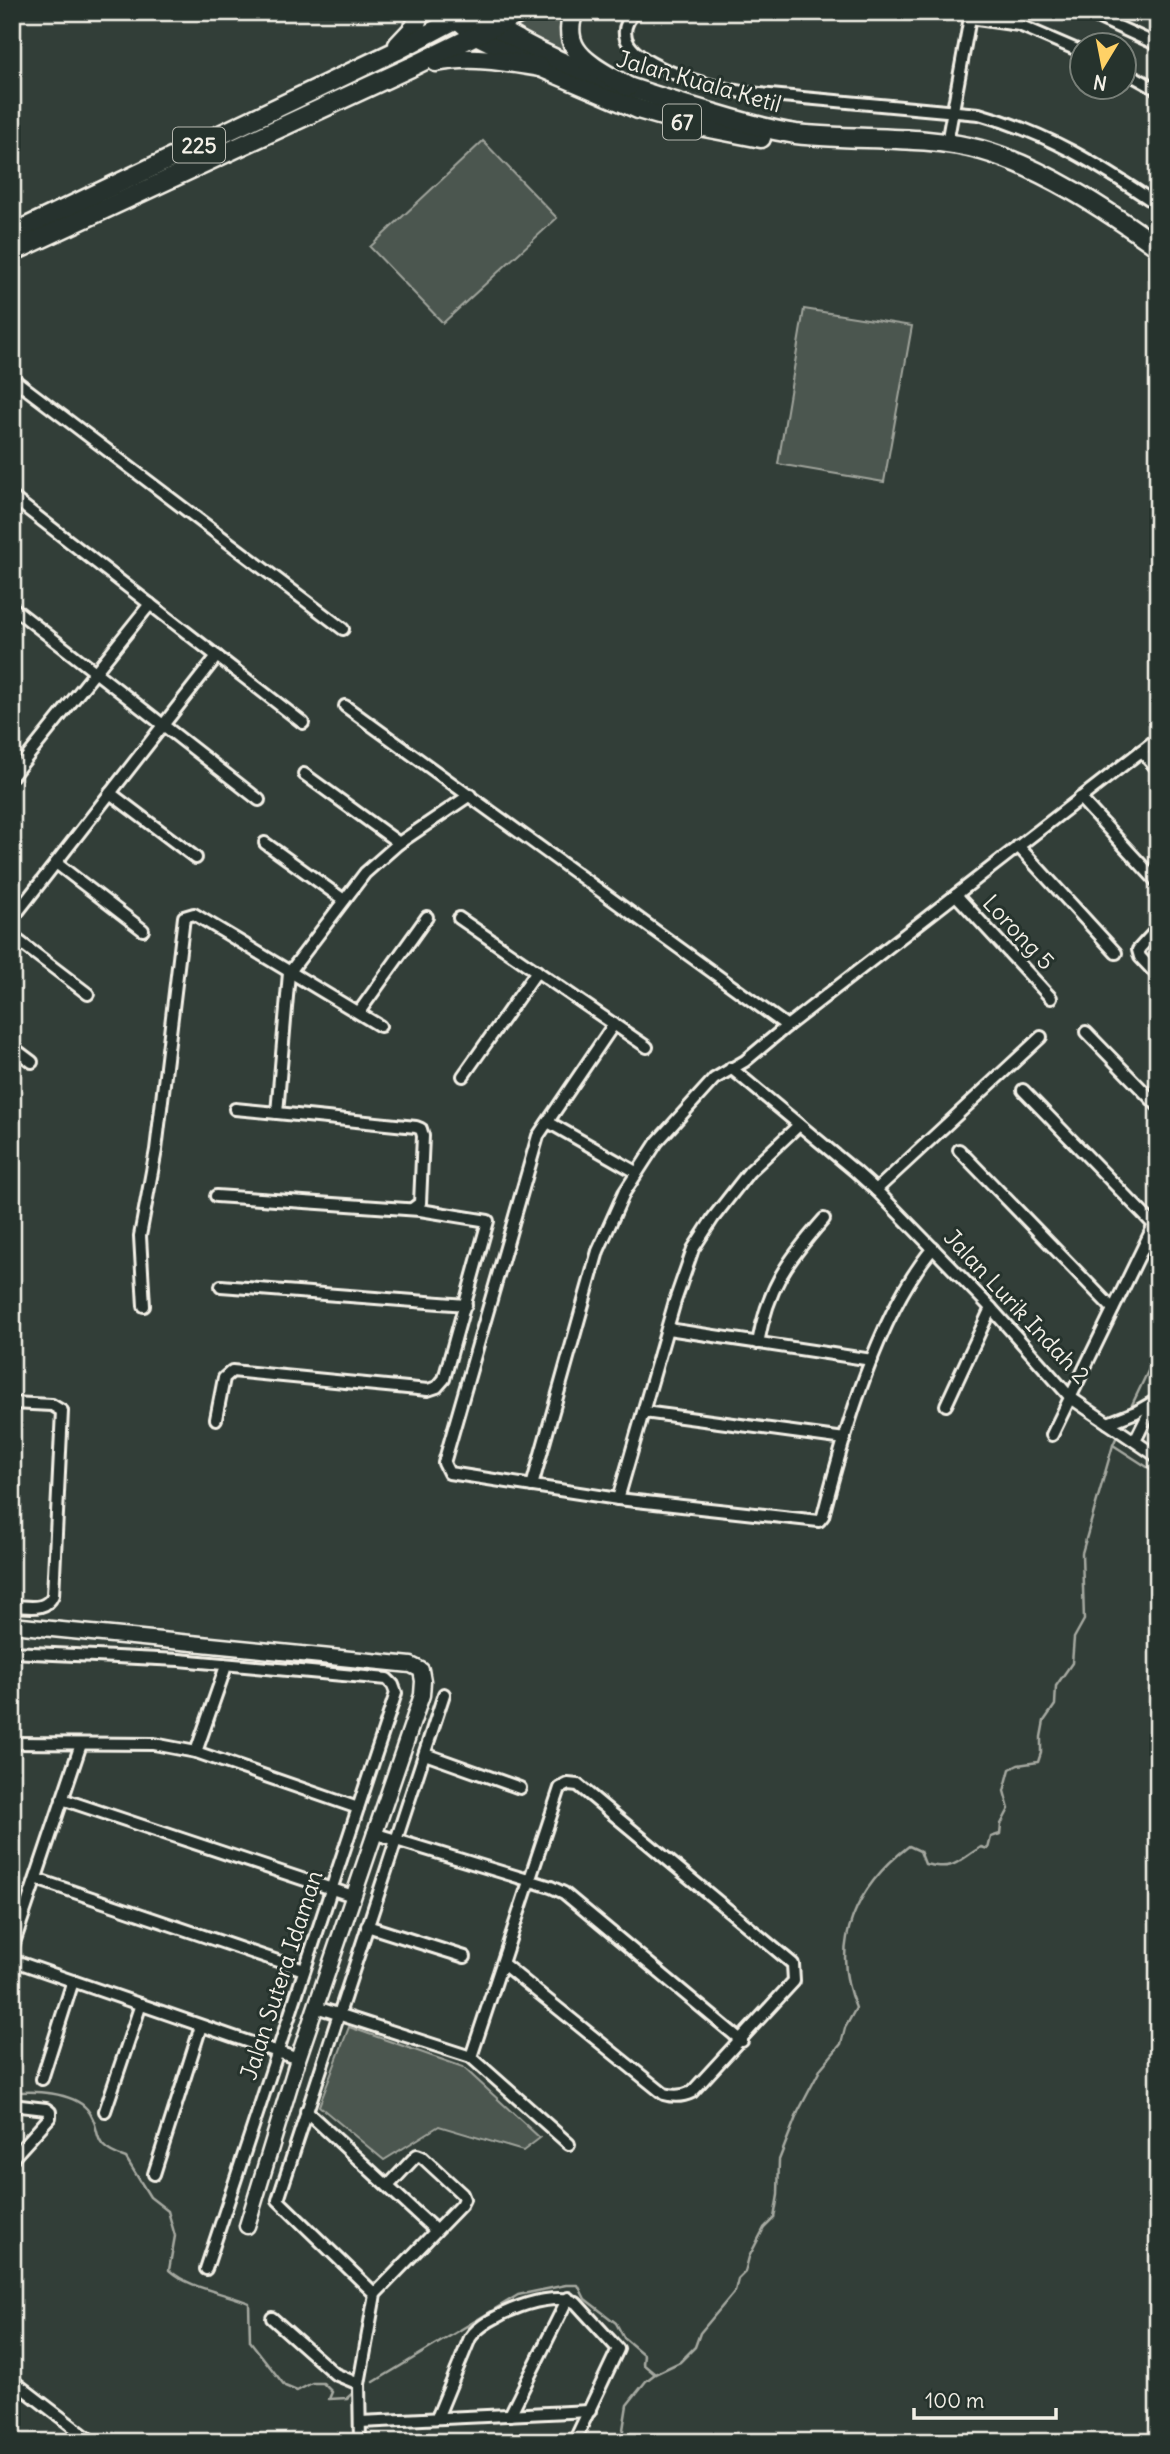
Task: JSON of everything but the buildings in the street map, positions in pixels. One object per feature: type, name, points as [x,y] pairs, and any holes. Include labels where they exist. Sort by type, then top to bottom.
[{"type":"main road","points":[[385,57],[411,32],[420,12]]},
{"type":"main road","name":"225","points":[[12,252],[411,68],[523,12]]},
{"type":"main road","points":[[574,12],[569,30],[575,49],[590,64],[628,87]]},
{"type":"main road","name":"225","points":[[12,234],[385,57],[463,14]]},
{"type":"main road","name":"67","points":[[463,14],[493,26]]},
{"type":"main road","name":"67","points":[[463,14],[476,35]]},
{"type":"main road","name":"Jalan Kuala Ketil","points":[[493,26],[582,71],[754,125],[794,134],[947,143],[983,151],[1020,164],[1078,195],[1150,237],[1158,247]]},
{"type":"main road","name":"Jalan Kuala Ketil","points":[[476,35],[540,67],[638,109],[694,125],[780,141],[823,145],[904,140]]},
{"type":"main road","points":[[411,68],[468,58],[540,67]]},
{"type":"street","points":[[635,12],[625,26],[629,48],[638,57],[700,83],[723,90],[749,93],[979,114],[1014,124],[1090,159],[1158,205]]},
{"type":"street","points":[[1086,12],[1158,45]]},
{"type":"street","points":[[947,143],[971,15],[1018,25],[1068,46]]},
{"type":"street","points":[[1138,78],[1158,90]]},
{"type":"street","points":[[14,382],[343,629]]},
{"type":"street","points":[[12,497],[303,723]]},
{"type":"street","points":[[12,776],[150,604]]},
{"type":"street","points":[[12,607],[258,800]]},
{"type":"street","points":[[12,919],[217,656]]},
{"type":"street","points":[[345,706],[787,1026]]},
{"type":"street","points":[[532,1486],[598,1251],[624,1193],[657,1142],[713,1079],[745,1061],[1158,738]]},
{"type":"street","points":[[1141,751],[1156,764]]},
{"type":"street","points":[[304,774],[399,843]]},
{"type":"street","points":[[110,793],[196,858]]},
{"type":"street","points":[[277,1112],[289,973],[365,873],[399,843],[470,795]]},
{"type":"street","points":[[1080,798],[1158,883]]},
{"type":"street","points":[[265,843],[344,900]]},
{"type":"street","points":[[1018,846],[1116,953]]},
{"type":"street","points":[[56,863],[143,930]]},
{"type":"street","name":"Lorong 5","points":[[956,895],[1051,998]]},
{"type":"street","points":[[144,1306],[140,1236],[156,1150],[184,917],[194,914],[380,1026]]},
{"type":"street","points":[[359,1012],[427,917]]},
{"type":"street","points":[[459,918],[648,1048]]},
{"type":"street","points":[[1157,975],[1140,957],[1138,950],[1158,928]]},
{"type":"street","points":[[12,936],[88,994]]},
{"type":"street","points":[[463,1076],[537,971]]},
{"type":"street","points":[[614,1024],[538,1136],[444,1463],[449,1473],[618,1499],[819,1521],[823,1516],[872,1360],[908,1281],[933,1248]]},
{"type":"street","points":[[1086,1032],[1158,1106]]},
{"type":"street","points":[[876,1190],[1041,1037]]},
{"type":"street","points":[[12,1047],[32,1062]]},
{"type":"street","name":"Jalan Lurik Indah 2","points":[[731,1068],[876,1190],[991,1308],[1071,1398],[1158,1457]]},
{"type":"street","points":[[1023,1090],[1156,1221],[1052,1435]]},
{"type":"street","points":[[236,1109],[421,1129],[420,1203],[412,1209]]},
{"type":"street","points":[[548,1122],[636,1172]]},
{"type":"street","points":[[618,1499],[693,1249],[749,1172],[799,1125]]},
{"type":"street","points":[[959,1150],[1113,1308]]},
{"type":"street","points":[[216,1196],[412,1209],[488,1221],[444,1379],[437,1387],[428,1390],[232,1371],[224,1378],[216,1419]]},
{"type":"street","points":[[758,1343],[766,1305],[775,1284],[793,1255],[824,1219]]},
{"type":"street","points":[[221,1286],[466,1305]]},
{"type":"street","points":[[946,1405],[991,1308]]},
{"type":"street","points":[[668,1329],[872,1360]]},
{"type":"street","points":[[1108,1423],[1136,1412],[1156,1398]]},
{"type":"street","points":[[1135,1441],[1156,1398]]},
{"type":"street","points":[[12,1403],[52,1405],[62,1411],[53,1595],[50,1603],[44,1606],[12,1606]]},
{"type":"street","points":[[643,1412],[845,1439]]},
{"type":"street","points":[[12,1625],[411,1665],[421,1670],[422,1695],[298,2059],[247,2226]]},
{"type":"street","points":[[12,1652],[178,1660],[226,1666],[196,1752]]},
{"type":"street","name":"Jalan Sutera Idaman","points":[[206,2269],[396,1693],[387,1679],[226,1666]]},
{"type":"street","points":[[375,2294],[278,2200],[444,1694]]},
{"type":"street","points":[[12,1743],[154,1744],[196,1752],[358,1808]]},
{"type":"street","points":[[12,1949],[81,1744]]},
{"type":"street","points":[[425,1754],[520,1788]]},
{"type":"street","points":[[471,2056],[560,1788],[568,1784],[578,1785],[793,1964],[794,1981],[692,2092],[678,2096],[664,2094],[503,1964]]},
{"type":"street","points":[[62,1799],[353,1896]]},
{"type":"street","points":[[373,1833],[564,1893],[741,2041]]},
{"type":"street","points":[[36,1880],[304,1970]]},
{"type":"street","points":[[367,1926],[465,1957]]},
{"type":"street","points":[[12,1960],[298,2059]]},
{"type":"street","points":[[41,2079],[73,1981]]},
{"type":"street","points":[[105,2110],[141,2004]]},
{"type":"street","points":[[316,2007],[471,2056],[569,2144]]},
{"type":"street","points":[[154,2174],[201,2026]]},
{"type":"street","points":[[12,2105],[46,2109],[50,2112],[50,2117],[12,2159]]},
{"type":"street","points":[[306,2111],[435,2230]]},
{"type":"street","points":[[360,2442],[359,2384],[375,2294],[464,2199],[462,2194],[417,2155],[388,2186]]},
{"type":"street","points":[[510,2415],[568,2298]]},
{"type":"street","points":[[437,2418],[471,2338],[479,2327],[523,2305],[568,2298],[576,2303],[618,2348],[574,2442]]},
{"type":"street","points":[[272,2318],[335,2374],[359,2384]]},
{"type":"street","points":[[12,2380],[93,2442]]},
{"type":"street","points":[[360,2421],[590,2411]]},
{"type":"shaded area","points":[[540,12],[563,12],[561,32],[569,54],[511,26]]},
{"type":"shaded area","points":[[483,141],[557,218],[443,323],[370,247]]},
{"type":"shaded area","points":[[804,309],[912,326],[884,482],[778,464]]},
{"type":"shaded area","points":[[349,2027],[463,2067],[540,2138],[523,2151],[439,2126],[384,2160],[319,2106]]},
{"type":"waterway","points":[[1130,1409],[1158,1350]]},
{"type":"waterway","points":[[1117,1436],[1113,1445],[1158,1474]]},
{"type":"waterway","points":[[621,2442],[627,2405],[646,2381],[680,2362],[695,2347],[700,2333],[735,2291],[738,2279],[745,2272],[749,2257],[764,2228],[774,2218],[779,2160],[798,2112],[821,2068],[841,2044],[845,2028],[856,2008],[848,1984],[845,1961],[852,1918],[862,1898],[875,1879],[909,1846],[920,1851],[925,1864],[935,1866],[949,1866],[981,1847],[988,1849],[991,1837],[1000,1834],[1001,1824],[1009,1809],[1004,1791],[1010,1769],[1038,1762],[1044,1721],[1055,1705],[1056,1686],[1072,1663],[1074,1638],[1084,1620],[1082,1553],[1113,1445]]},
{"type":"waterway","points":[[12,2093],[41,2092],[62,2096],[87,2109],[101,2143],[126,2158],[150,2197],[168,2211],[175,2236],[169,2270],[187,2282],[249,2303],[250,2341],[285,2386],[297,2391],[312,2383],[323,2383],[332,2392],[329,2399],[347,2398],[354,2392]]},
{"type":"waterway","points":[[374,2382],[518,2295],[566,2285],[578,2285],[585,2299],[616,2323],[624,2338],[644,2355],[643,2364],[655,2374]]}]
